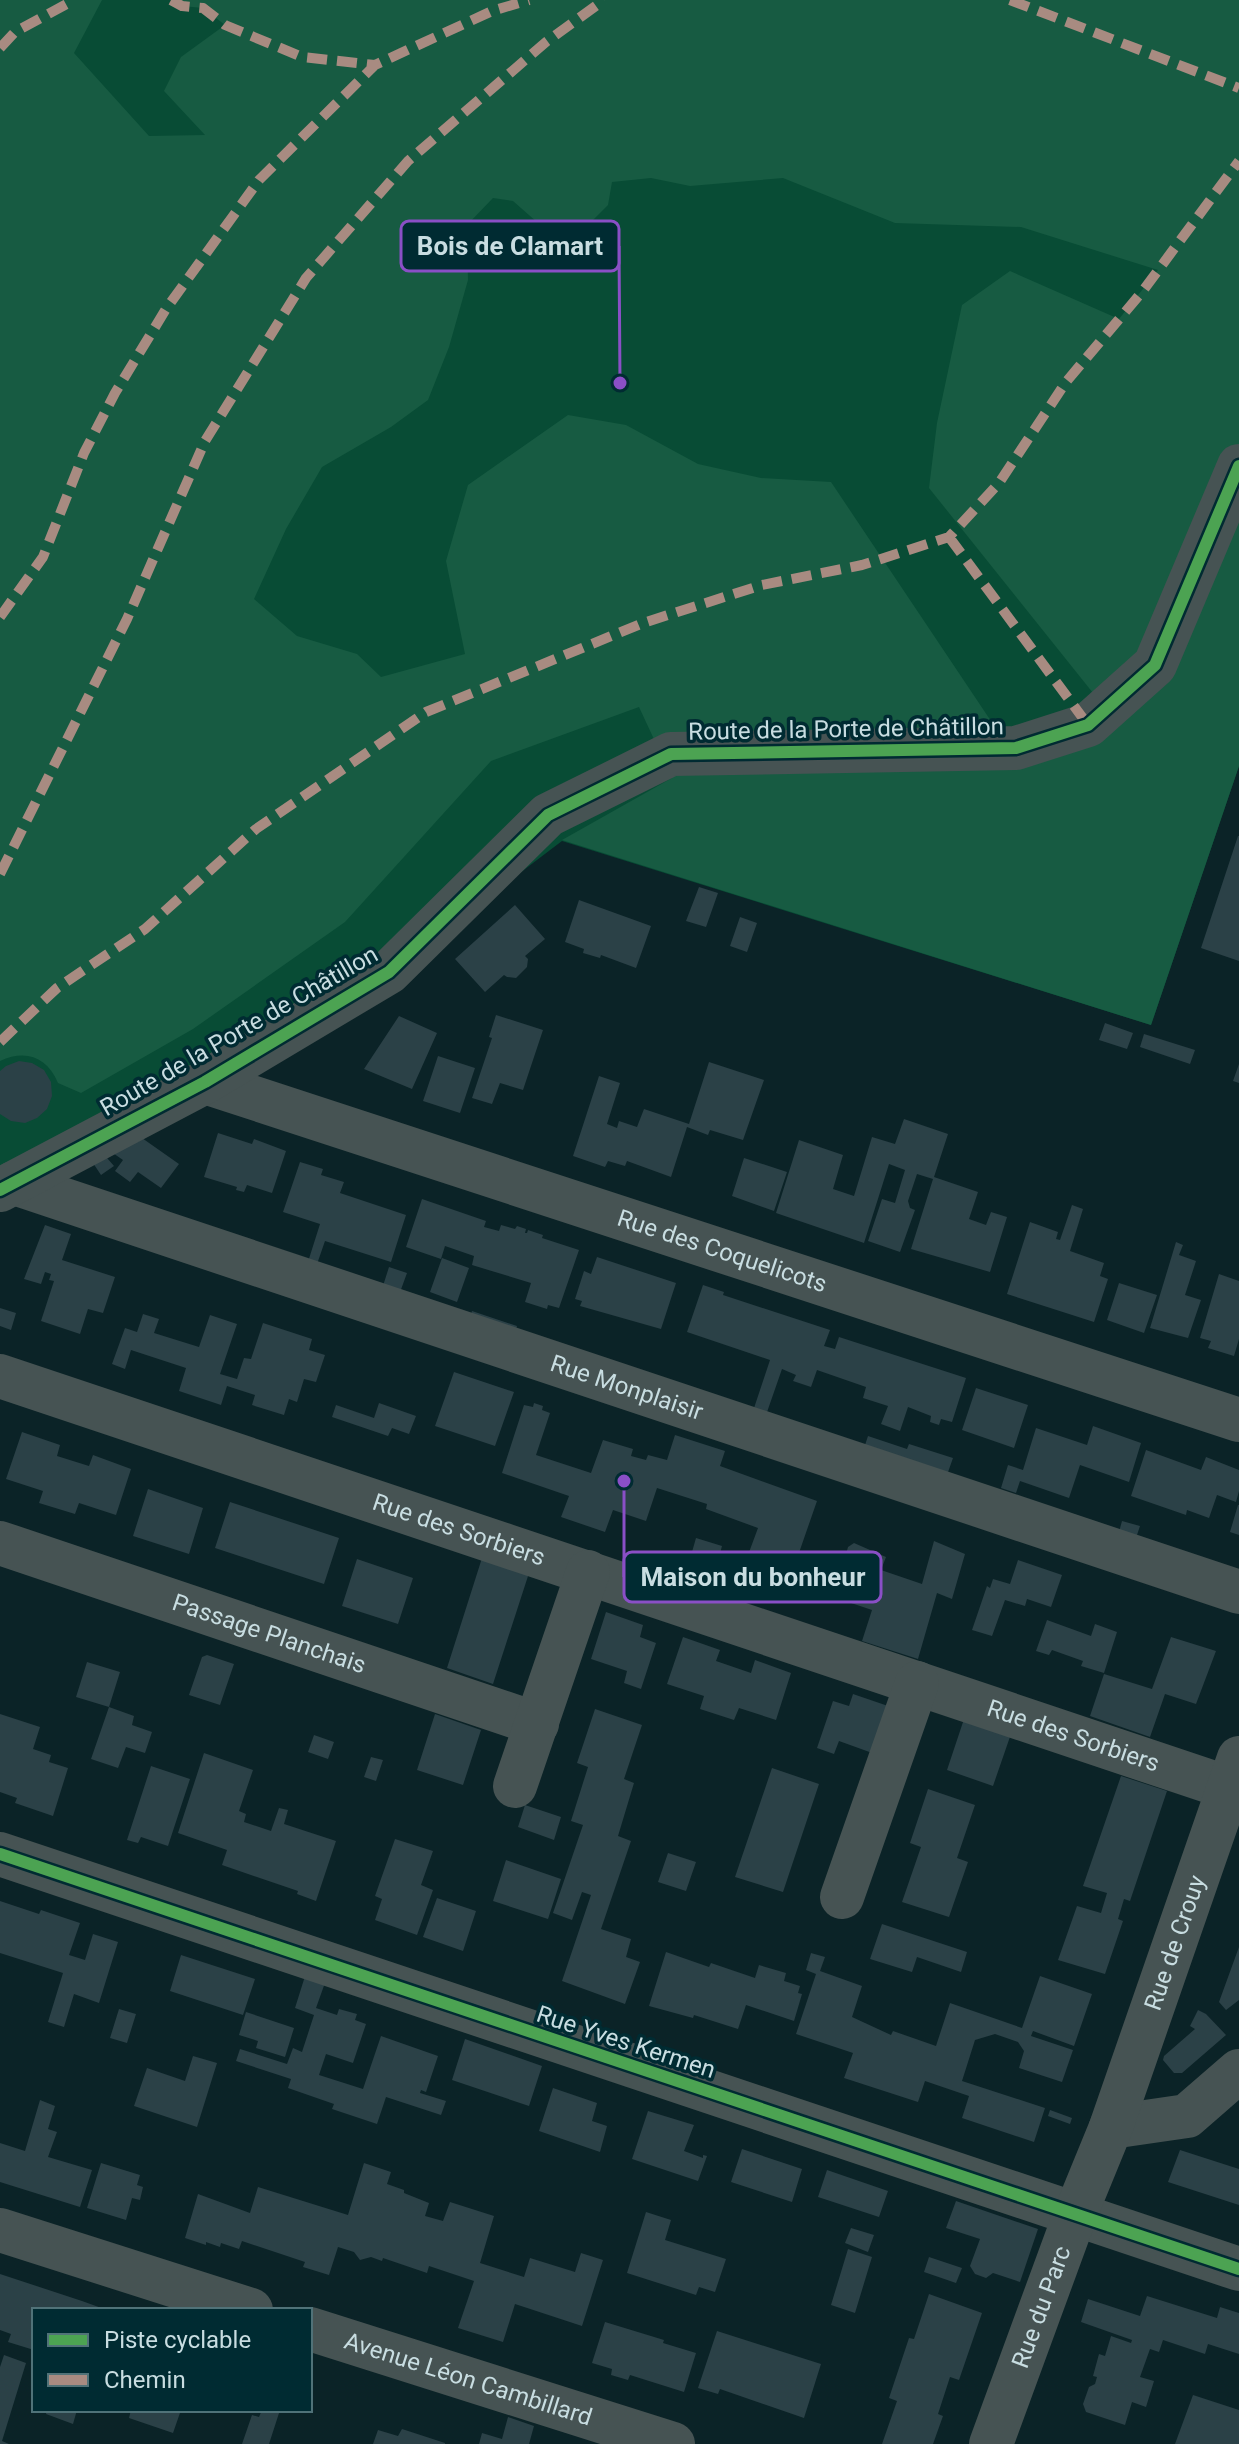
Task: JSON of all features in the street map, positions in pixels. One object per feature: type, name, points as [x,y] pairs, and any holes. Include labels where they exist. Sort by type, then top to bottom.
[{"type":"street","name":"Route de la Porte de Châtillon","points":[[7,1186],[205,1082],[389,972],[548,815],[671,754],[1016,748],[1088,725],[1155,665],[1239,466]]},
{"type":"street","name":"Rue des Coquelicots","points":[[205,1082],[1239,1420]]},
{"type":"street","name":"Rue Monplaisir","points":[[7,1186],[1239,1592]]},
{"type":"street","name":"Rue des Sorbiers","points":[[0,1376],[917,1683],[1234,1773]]},
{"type":"street","name":"Passage Planchais","points":[[0,1543],[537,1724]]},
{"type":"street","points":[[515,1786],[588,1572]]},
{"type":"street","points":[[842,1897],[917,1683]]},
{"type":"street","name":"Rue de Crouy","points":[[1111,2127],[1234,1773]]},
{"type":"street","name":"Rue Yves Kermen","points":[[0,1854],[1239,2269]]},
{"type":"street","points":[[1111,2127],[1187,2116],[1239,2071]]},
{"type":"street","name":"Rue du Parc","points":[[991,2444],[1075,2215],[1111,2127]]},
{"type":"street","points":[[0,2230],[245,2308]]},
{"type":"street","name":"Avenue Léon Cambillard","points":[[312,2330],[673,2444]]},
{"type":"green space","points":[[0,0],[1239,0],[1239,766],[1151,1025],[562,841],[389,972],[0,1190]]},
{"type":"green space","points":[[0,0],[102,0],[74,53],[149,136],[205,135],[164,91],[181,57],[225,25],[203,8],[182,6],[171,0],[1239,0],[1239,766],[1151,1025],[562,840],[672,778],[639,707],[491,761],[345,922],[193,1029],[81,1093],[58,1083],[48,1067],[35,1058],[18,1056],[0,1061]],"holes":[[[651,178],[690,186],[783,178],[895,223],[1021,227],[1158,270],[1119,319],[1010,271],[962,305],[937,423],[929,488],[1097,698],[1016,768],[999,733],[831,482],[761,478],[698,464],[626,425],[568,415],[468,485],[446,561],[465,654],[381,677],[357,654],[297,636],[254,599],[286,529],[322,467],[391,427],[428,400],[449,347],[468,280],[467,225],[493,198],[513,201],[538,223],[574,239],[608,205],[612,182]]]},
{"type":"building","points":[[1239,836],[1239,961],[1201,948]]},
{"type":"building","points":[[699,887],[718,893],[706,927],[686,921]]},
{"type":"building","points":[[579,900],[651,926],[636,968],[601,955],[600,958],[583,953],[584,949],[565,942]]},
{"type":"building","points":[[515,905],[545,939],[525,956],[528,959],[527,967],[516,978],[504,975],[485,992],[455,959]]},
{"type":"building","points":[[740,917],[757,923],[747,952],[730,946]]},
{"type":"building","points":[[496,1015],[543,1030],[523,1090],[500,1083],[492,1104],[472,1098],[492,1038],[489,1037]]},
{"type":"building","points":[[399,1016],[437,1033],[412,1089],[364,1069]]},
{"type":"building","points":[[1105,1023],[1133,1033],[1127,1049],[1099,1040]]},
{"type":"building","points":[[1144,1034],[1195,1050],[1190,1064],[1140,1047]]},
{"type":"building","points":[[438,1056],[475,1068],[460,1113],[423,1101]]},
{"type":"building","points":[[19,1061],[32,1063],[44,1070],[51,1082],[52,1096],[47,1109],[25,1123],[11,1121],[0,1114],[0,1071]]},
{"type":"building","points":[[709,1062],[764,1080],[743,1140],[710,1130],[708,1135],[687,1127],[671,1177],[627,1161],[625,1166],[608,1161],[605,1167],[573,1156],[599,1076],[620,1083],[607,1124],[617,1128],[619,1121],[637,1127],[644,1109],[689,1124]]},
{"type":"building","points":[[1239,1064],[1239,1083],[1233,1081]]},
{"type":"building","points":[[904,1119],[948,1134],[934,1177],[978,1192],[969,1219],[986,1225],[991,1212],[1007,1217],[990,1272],[911,1249],[933,1179],[917,1174],[908,1201],[910,1208],[915,1210],[900,1252],[868,1241],[882,1199],[895,1203],[905,1170],[889,1164],[864,1243],[776,1213],[799,1140],[843,1155],[833,1189],[854,1196],[872,1137],[895,1144]]},
{"type":"building","points":[[218,1133],[252,1144],[254,1139],[286,1151],[272,1193],[247,1185],[244,1192],[204,1177]]},
{"type":"building","points":[[131,1136],[138,1142],[142,1138],[179,1164],[161,1188],[138,1172],[130,1182],[115,1171],[123,1160],[107,1149]]},
{"type":"building","points":[[101,1151],[114,1166],[101,1175],[89,1157]]},
{"type":"building","points":[[744,1158],[787,1172],[774,1211],[732,1196]]},
{"type":"building","points":[[300,1162],[323,1169],[321,1175],[344,1182],[340,1193],[406,1215],[391,1262],[325,1241],[316,1267],[307,1265],[320,1224],[283,1212]]},
{"type":"building","points":[[422,1199],[486,1221],[484,1227],[499,1231],[501,1225],[515,1229],[517,1226],[526,1229],[525,1233],[528,1230],[579,1250],[559,1308],[548,1305],[547,1309],[525,1302],[531,1283],[472,1265],[474,1256],[445,1246],[441,1259],[406,1247]]},
{"type":"building","points":[[1072,1205],[1083,1209],[1070,1251],[1104,1263],[1100,1276],[1108,1279],[1094,1322],[1007,1294],[1030,1222],[1058,1232],[1056,1239],[1060,1240]]},
{"type":"building","points":[[45,1225],[71,1234],[62,1260],[115,1277],[103,1313],[88,1309],[80,1334],[41,1321],[54,1281],[49,1280],[51,1274],[45,1272],[41,1284],[24,1279]]},
{"type":"building","points":[[1176,1242],[1183,1245],[1179,1255],[1196,1261],[1185,1295],[1201,1300],[1188,1338],[1150,1328]]},
{"type":"building","points":[[597,1257],[676,1283],[661,1329],[580,1306],[582,1301],[575,1299],[584,1271],[591,1274]]},
{"type":"building","points":[[442,1258],[469,1268],[457,1302],[430,1292]]},
{"type":"building","points":[[389,1267],[407,1273],[399,1295],[382,1289]]},
{"type":"building","points":[[1219,1274],[1239,1281],[1239,1339],[1234,1356],[1208,1348],[1211,1341],[1200,1338]]},
{"type":"building","points":[[1119,1283],[1157,1295],[1144,1333],[1107,1320]]},
{"type":"building","points":[[703,1285],[724,1292],[723,1295],[830,1330],[824,1346],[835,1349],[839,1337],[966,1378],[952,1422],[941,1419],[939,1425],[930,1422],[931,1416],[908,1407],[900,1431],[881,1424],[888,1406],[863,1398],[866,1387],[817,1370],[811,1387],[793,1381],[796,1375],[782,1369],[766,1415],[753,1411],[770,1360],[687,1332]]},
{"type":"building","points":[[0,1308],[16,1313],[11,1330],[0,1326]]},
{"type":"building","points":[[472,1311],[517,1326],[515,1333],[470,1318]]},
{"type":"building","points":[[143,1314],[159,1319],[154,1333],[199,1347],[210,1315],[237,1324],[220,1374],[237,1379],[244,1358],[251,1359],[263,1323],[312,1339],[309,1350],[325,1355],[316,1382],[304,1379],[297,1402],[289,1399],[284,1415],[252,1405],[255,1395],[227,1386],[221,1405],[179,1391],[186,1368],[131,1350],[125,1369],[112,1364],[125,1328],[137,1332]]},
{"type":"building","points":[[454,1372],[514,1392],[495,1446],[435,1426]]},
{"type":"building","points":[[976,1388],[1028,1405],[1014,1448],[962,1430]]},
{"type":"building","points":[[379,1403],[416,1416],[409,1434],[392,1428],[388,1436],[332,1417],[336,1405],[374,1418]]},
{"type":"building","points":[[534,1403],[550,1413],[536,1455],[591,1473],[603,1440],[633,1449],[631,1456],[646,1460],[648,1455],[667,1460],[675,1435],[725,1451],[720,1466],[817,1501],[793,1570],[748,1555],[758,1528],[706,1509],[707,1504],[657,1488],[646,1521],[613,1510],[605,1532],[561,1517],[569,1496],[502,1473],[524,1405],[533,1407]]},
{"type":"building","points":[[1093,1426],[1141,1443],[1129,1482],[1080,1465],[1069,1498],[1020,1481],[1016,1493],[1001,1488],[1008,1465],[1023,1470],[1036,1428],[1087,1445]]},
{"type":"building","points":[[22,1432],[60,1445],[57,1456],[89,1466],[93,1455],[131,1469],[116,1515],[79,1503],[75,1514],[39,1503],[43,1491],[6,1479]]},
{"type":"building","points":[[868,1436],[907,1449],[909,1444],[953,1458],[947,1475],[864,1448]]},
{"type":"building","points":[[1146,1450],[1201,1470],[1206,1457],[1239,1470],[1236,1502],[1217,1495],[1209,1518],[1187,1510],[1186,1515],[1131,1496]]},
{"type":"building","points":[[148,1489],[203,1508],[189,1554],[133,1536]]},
{"type":"building","points":[[230,1502],[339,1538],[324,1584],[215,1548]]},
{"type":"building","points":[[1239,1505],[1239,1535],[1230,1532]]},
{"type":"building","points":[[1122,1521],[1140,1526],[1136,1538],[1119,1532]]},
{"type":"building","points":[[696,1538],[722,1546],[718,1561],[692,1552]]},
{"type":"building","points":[[934,1541],[965,1554],[952,1599],[937,1593],[918,1659],[862,1641],[872,1610],[818,1592],[822,1579],[834,1583],[837,1576],[840,1577],[848,1547],[854,1543],[886,1557],[881,1570],[922,1584]]},
{"type":"building","points":[[482,1558],[529,1573],[493,1684],[447,1668]]},
{"type":"building","points":[[357,1559],[413,1578],[398,1624],[342,1606]]},
{"type":"building","points":[[1018,1560],[1062,1575],[1051,1607],[1027,1599],[1025,1606],[1005,1600],[992,1636],[972,1630],[987,1586],[990,1588],[993,1579],[1010,1584]]},
{"type":"building","points":[[606,1612],[643,1625],[640,1637],[656,1643],[641,1689],[624,1683],[627,1671],[591,1659]]},
{"type":"building","points":[[1047,1620],[1091,1636],[1095,1624],[1117,1632],[1104,1673],[1081,1666],[1083,1661],[1052,1650],[1049,1655],[1036,1651]]},
{"type":"building","points":[[683,1637],[720,1650],[716,1661],[751,1673],[755,1660],[791,1673],[776,1720],[739,1708],[734,1720],[700,1709],[704,1696],[667,1684]]},
{"type":"building","points":[[1171,1637],[1216,1651],[1196,1704],[1165,1694],[1150,1737],[1090,1716],[1104,1674],[1152,1689]]},
{"type":"building","points":[[207,1655],[234,1664],[220,1705],[189,1695],[202,1657]]},
{"type":"building","points":[[87,1662],[120,1672],[109,1707],[76,1697]]},
{"type":"building","points":[[853,1694],[891,1707],[875,1754],[839,1741],[834,1754],[817,1748],[833,1701],[849,1706]]},
{"type":"building","points":[[109,1707],[134,1716],[132,1725],[152,1732],[145,1753],[126,1747],[118,1768],[91,1759]]},
{"type":"building","points":[[595,1709],[642,1725],[624,1779],[634,1783],[618,1836],[631,1841],[601,1929],[631,1939],[626,1957],[640,1962],[625,2004],[562,1981],[591,1895],[582,1892],[572,1920],[553,1913],[583,1825],[571,1821],[588,1767],[577,1763]]},
{"type":"building","points":[[0,1714],[40,1727],[33,1749],[51,1755],[49,1762],[68,1768],[53,1816],[15,1803],[17,1798],[0,1792]]},
{"type":"building","points":[[435,1714],[481,1730],[463,1785],[417,1770]]},
{"type":"building","points":[[965,1716],[1012,1731],[993,1786],[947,1770]]},
{"type":"building","points":[[314,1735],[334,1742],[328,1759],[308,1752]]},
{"type":"building","points":[[204,1753],[253,1770],[239,1811],[246,1814],[244,1822],[271,1831],[279,1808],[288,1810],[284,1824],[336,1841],[316,1901],[297,1894],[298,1891],[222,1865],[227,1850],[178,1833]]},
{"type":"building","points":[[371,1757],[383,1760],[376,1781],[364,1777]]},
{"type":"building","points":[[151,1766],[190,1779],[168,1846],[141,1837],[138,1843],[127,1840]]},
{"type":"building","points":[[772,1768],[819,1784],[783,1892],[735,1877]]},
{"type":"building","points":[[1121,1776],[1167,1791],[1130,1901],[1124,1899],[1118,1919],[1123,1921],[1105,1974],[1058,1960],[1077,1906],[1101,1913],[1107,1893],[1083,1886]]},
{"type":"building","points":[[928,1789],[975,1805],[957,1858],[968,1862],[949,1917],[902,1902],[921,1847],[910,1843]]},
{"type":"building","points":[[525,1805],[561,1817],[554,1840],[518,1827]]},
{"type":"building","points":[[395,1839],[433,1851],[421,1885],[433,1890],[417,1935],[375,1920],[382,1899],[375,1896]]},
{"type":"building","points":[[668,1853],[696,1862],[686,1891],[658,1882]]},
{"type":"building","points":[[506,1860],[561,1879],[548,1919],[493,1901]]},
{"type":"building","points":[[437,1898],[476,1911],[463,1951],[423,1937]]},
{"type":"building","points":[[0,1901],[80,1923],[69,1955],[85,1960],[93,1934],[118,1942],[99,2003],[74,1994],[64,2027],[48,2022],[63,1973],[0,1953]]},
{"type":"building","points":[[882,1924],[967,1952],[961,1972],[917,1957],[912,1972],[870,1959]]},
{"type":"building","points":[[1239,1947],[1239,2000],[1226,2010],[1219,2002]]},
{"type":"building","points":[[666,1952],[755,1978],[759,1965],[786,1973],[784,1981],[800,1986],[798,1993],[802,1994],[794,2021],[746,2005],[738,2029],[694,2015],[693,2018],[649,2006]]},
{"type":"building","points":[[811,1953],[825,1957],[820,1971],[862,1986],[852,2017],[891,2035],[893,2031],[936,2046],[950,2003],[1022,2028],[1040,1976],[1092,1994],[1074,2046],[1033,2031],[1031,2036],[1073,2050],[1062,2082],[1019,2068],[1024,2051],[1018,2042],[995,2034],[975,2040],[962,2081],[1045,2108],[1034,2142],[962,2118],[969,2096],[925,2081],[918,2102],[844,2078],[853,2053],[796,2034],[816,1974],[806,1970]]},
{"type":"building","points":[[181,1955],[255,1979],[243,2015],[170,1991]]},
{"type":"building","points":[[306,1973],[326,1980],[316,2008],[337,2015],[339,2009],[357,2014],[355,2020],[366,2024],[353,2063],[326,2054],[319,2075],[363,2089],[381,2036],[438,2056],[426,2092],[421,2090],[420,2093],[446,2101],[441,2115],[386,2097],[377,2124],[332,2109],[334,2104],[288,2088],[291,2079],[236,2061],[240,2049],[287,2064],[293,2048],[302,2052],[314,2015],[295,2008]]},
{"type":"building","points":[[119,2009],[136,2014],[127,2043],[110,2038]]},
{"type":"building","points":[[1198,2010],[1226,2035],[1182,2073],[1174,2073],[1163,2060],[1164,2056],[1195,2029],[1190,2026]]},
{"type":"building","points":[[246,2012],[294,2028],[285,2057],[256,2048],[258,2041],[239,2035]]},
{"type":"building","points":[[465,2039],[542,2066],[529,2106],[452,2080]]},
{"type":"building","points":[[193,2056],[217,2063],[197,2127],[134,2106],[147,2068],[185,2081]]},
{"type":"building","points":[[553,2088],[597,2103],[592,2121],[607,2126],[600,2152],[539,2131]]},
{"type":"building","points":[[40,2100],[55,2106],[48,2129],[57,2132],[48,2157],[92,2170],[80,2207],[0,2182],[0,2143],[25,2151]]},
{"type":"building","points":[[1050,2110],[1072,2118],[1070,2124],[1048,2116]]},
{"type":"building","points":[[648,2111],[694,2125],[684,2151],[703,2158],[703,2155],[707,2156],[698,2181],[632,2159]]},
{"type":"building","points":[[742,2149],[802,2169],[792,2202],[731,2182]]},
{"type":"building","points":[[1180,2150],[1239,2169],[1239,2205],[1168,2182]]},
{"type":"building","points":[[101,2163],[140,2175],[137,2185],[143,2187],[140,2200],[132,2198],[126,2220],[87,2208]]},
{"type":"building","points":[[364,2163],[391,2172],[387,2184],[429,2203],[425,2216],[443,2221],[450,2202],[494,2216],[480,2263],[524,2277],[530,2258],[575,2272],[581,2253],[603,2260],[582,2326],[515,2304],[503,2342],[458,2328],[474,2281],[429,2266],[427,2273],[383,2258],[382,2261],[371,2257],[360,2260],[354,2252],[338,2247],[329,2275],[303,2267],[305,2262],[242,2241],[239,2249],[221,2243],[220,2247],[206,2242],[206,2245],[185,2238],[198,2194],[250,2213],[258,2187],[348,2215]]},
{"type":"building","points":[[827,2170],[888,2191],[879,2217],[818,2197]]},
{"type":"building","points":[[956,2201],[1038,2229],[1020,2282],[993,2273],[986,2278],[975,2274],[970,2266],[980,2239],[946,2228]]},
{"type":"building","points":[[646,2212],[671,2220],[665,2240],[726,2259],[715,2292],[699,2287],[696,2295],[627,2273]]},
{"type":"building","points":[[851,2228],[874,2235],[868,2252],[845,2243]]},
{"type":"building","points":[[848,2249],[872,2257],[855,2313],[831,2305]]},
{"type":"building","points":[[929,2257],[962,2268],[956,2283],[924,2272]]},
{"type":"building","points":[[0,2274],[101,2308],[32,2308],[32,2349],[8,2342],[11,2334],[0,2330]]},
{"type":"building","points":[[929,2294],[982,2313],[959,2380],[950,2377],[938,2414],[943,2416],[933,2444],[882,2444],[897,2401],[889,2398],[909,2338],[914,2339]]},
{"type":"building","points":[[1147,2296],[1217,2318],[1220,2307],[1239,2313],[1239,2354],[1208,2344],[1205,2354],[1163,2340],[1159,2352],[1150,2349],[1140,2377],[1154,2381],[1146,2407],[1132,2402],[1125,2425],[1086,2412],[1083,2404],[1089,2387],[1095,2384],[1097,2377],[1093,2376],[1099,2354],[1105,2356],[1111,2336],[1131,2343],[1132,2340],[1081,2322],[1088,2299],[1140,2316]]},
{"type":"building","points":[[605,2322],[696,2353],[684,2392],[630,2375],[628,2380],[611,2375],[612,2369],[592,2363]]},
{"type":"building","points":[[717,2331],[821,2364],[804,2418],[720,2389],[718,2394],[698,2388]]},
{"type":"building","points":[[4,2355],[26,2363],[2,2441],[9,2444],[0,2444],[0,2367]]},
{"type":"building","points":[[1193,2395],[1239,2410],[1239,2444],[1175,2444]]},
{"type":"building","points":[[46,2412],[76,2412],[73,2424]]},
{"type":"building","points":[[130,2412],[180,2412],[173,2433],[129,2418]]},
{"type":"building","points":[[261,2412],[279,2412],[269,2444],[242,2444],[252,2415],[259,2417]]},
{"type":"building","points":[[508,2417],[534,2426],[529,2444],[479,2444],[482,2433],[502,2439]]},
{"type":"building","points":[[402,2429],[445,2444],[373,2444],[378,2430],[398,2436]]},
{"type":"marked path","points":[[0,48],[15,32],[74,0]]},
{"type":"marked path","points":[[171,0],[182,6],[203,8],[225,25],[302,57],[375,65]]},
{"type":"marked path","points":[[0,617],[43,557],[84,453],[115,393],[166,309],[259,180],[375,65],[492,11],[529,0]]},
{"type":"marked path","points":[[0,874],[127,619],[205,441],[306,278],[408,161],[546,42],[604,0]]},
{"type":"marked path","points":[[1010,0],[1239,88]]},
{"type":"marked path","points":[[0,1042],[57,988],[145,929],[256,829],[426,712],[643,623],[762,585],[862,565],[949,537],[999,483],[1066,382],[1142,292],[1239,161]]},
{"type":"marked path","points":[[949,537],[1088,725]]},
{"type":"cycle path","points":[[0,1190],[205,1082],[389,972],[548,815],[671,754],[1016,748],[1088,725],[1155,665],[1239,466]]},
{"type":"cycle path","points":[[0,1854],[1239,2269]]},
{"type":"place","name":"Bois de Clamart","points":[[620,383]]},
{"type":"place","name":"Maison du bonheur","points":[[624,1481]]}]
